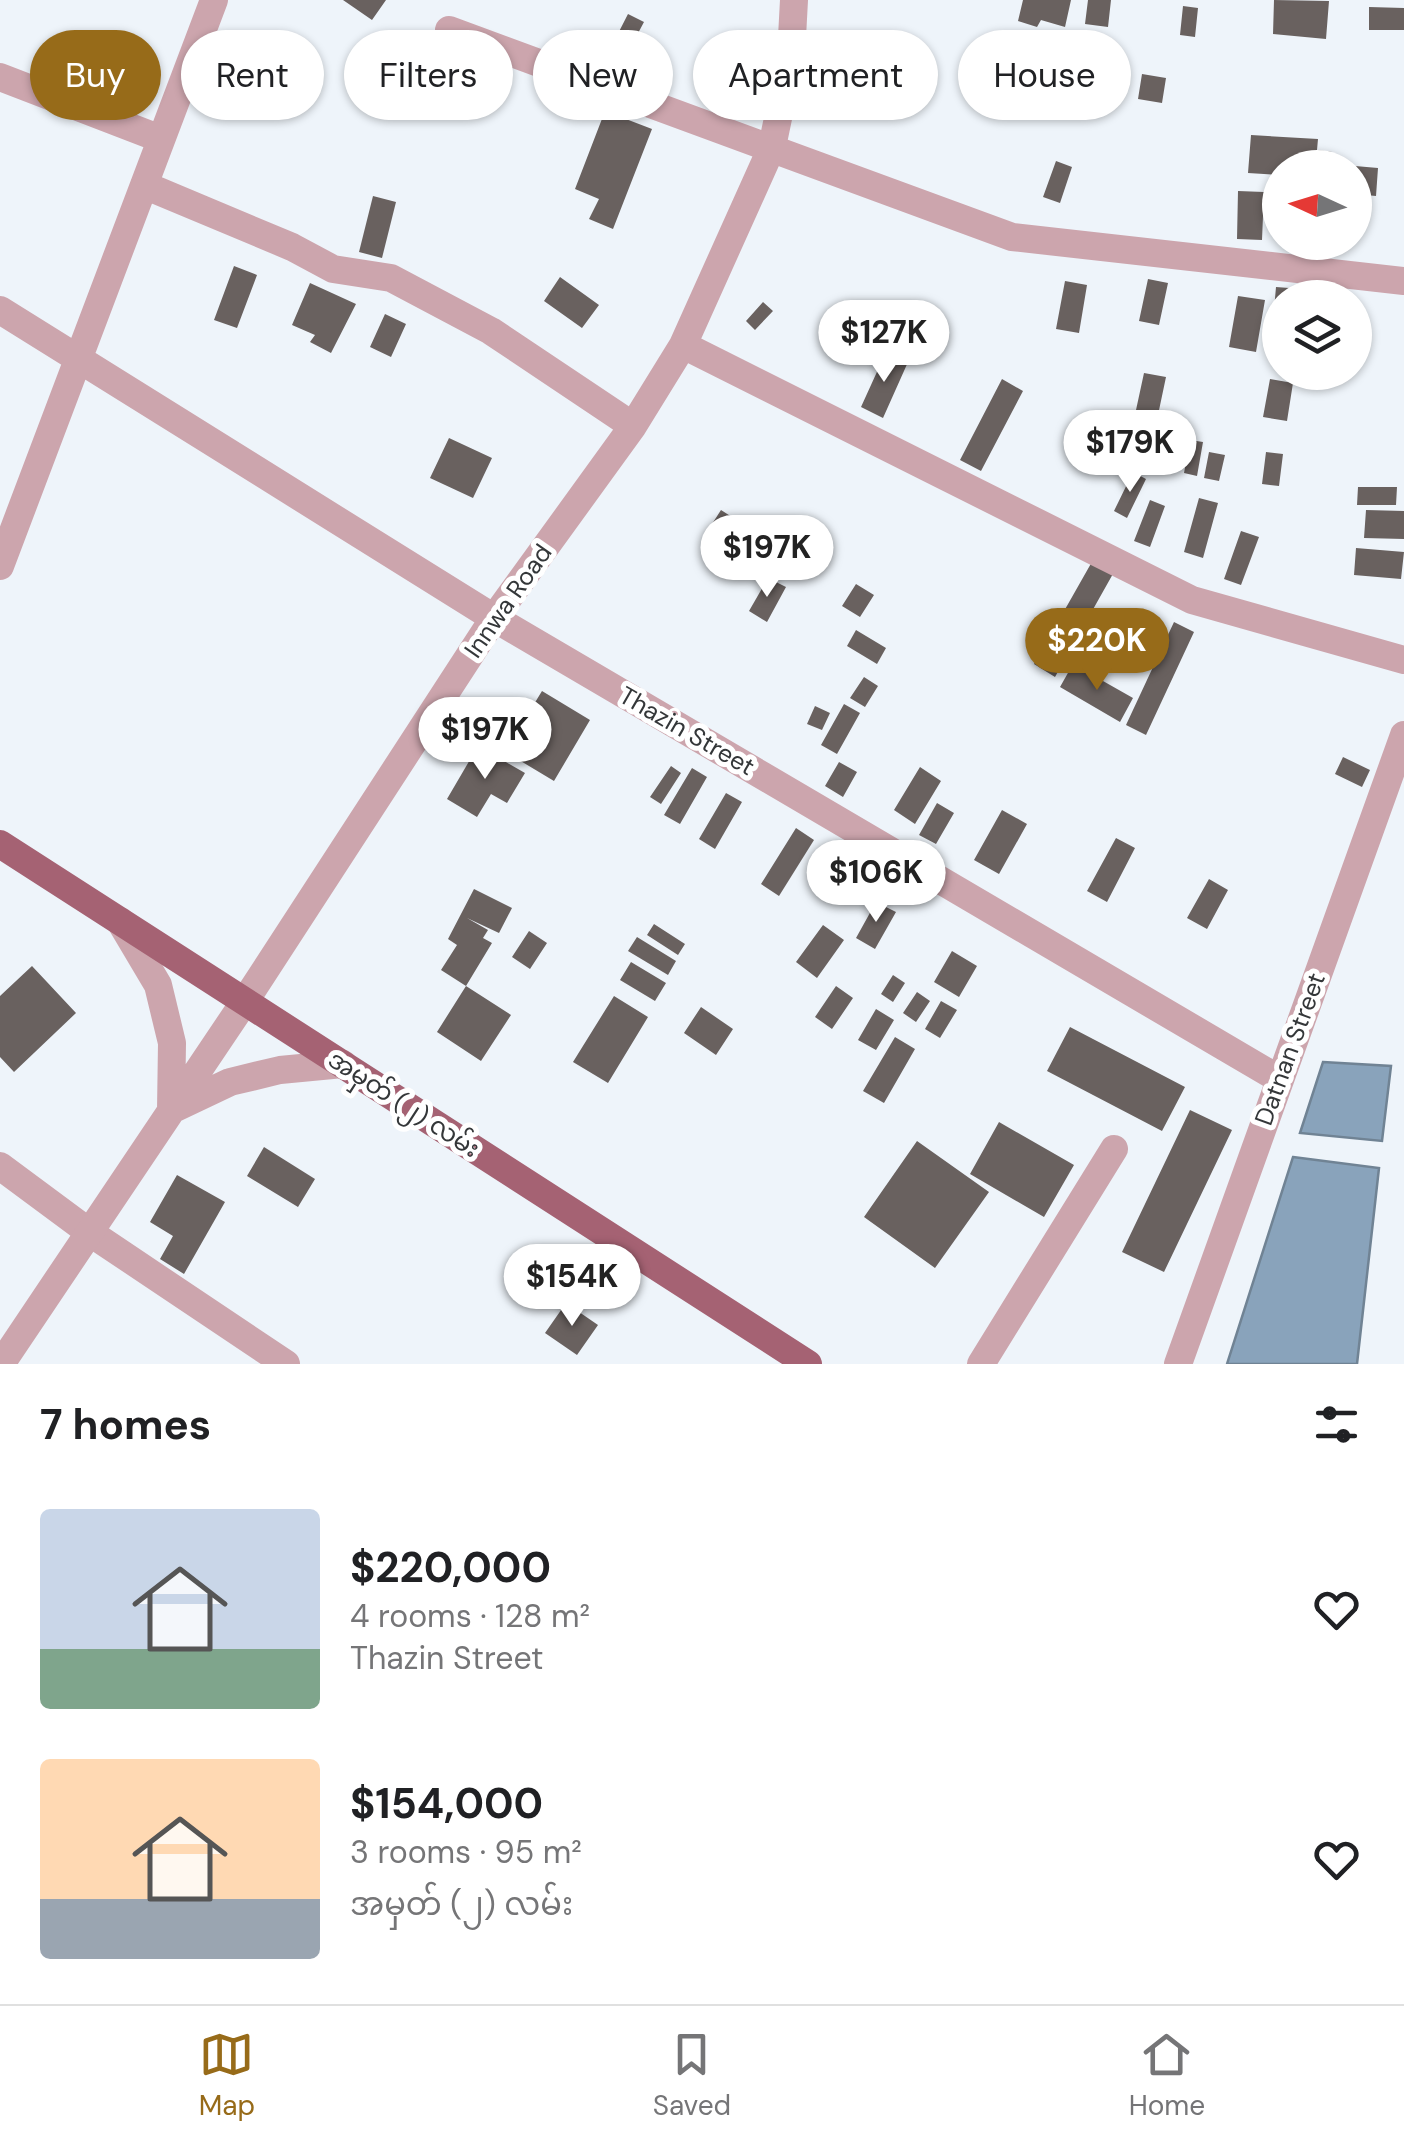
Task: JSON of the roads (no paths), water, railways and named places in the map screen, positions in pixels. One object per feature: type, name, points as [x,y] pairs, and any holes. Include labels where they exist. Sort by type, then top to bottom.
[{"type":"main road","name":"အမှတ် (၂) လမ်း","points":[[0,844],[808,1364]]},
{"type":"street","points":[[3,548],[214,0]]},
{"type":"street","name":"Innwa Road","points":[[1,1364],[245,1001],[494,618],[633,426],[683,346],[772,147],[791,56],[794,0]]},
{"type":"street","points":[[513,53],[1012,236],[1404,281]]},
{"type":"street","points":[[0,77],[161,139]]},
{"type":"street","points":[[144,186],[292,248],[332,269],[390,278],[490,331],[633,426]]},
{"type":"street","name":"Thazin Street","points":[[0,310],[494,618],[1280,1079]]},
{"type":"street","points":[[683,346],[1192,600],[1404,660]]},
{"type":"street","name":"Datnan Street","points":[[1178,1364],[1404,735]]},
{"type":"street","points":[[120,921],[158,984],[172,1043],[171,1110],[230,1082],[280,1070],[343,1064]]},
{"type":"street","points":[[981,1364],[1114,1148]]},
{"type":"street","points":[[0,1166],[89,1232],[286,1364]]},
{"type":"water","points":[[1323,1062],[1391,1066],[1382,1141],[1300,1133]]},
{"type":"water","points":[[1293,1157],[1379,1168],[1357,1364],[1227,1364]]}]
